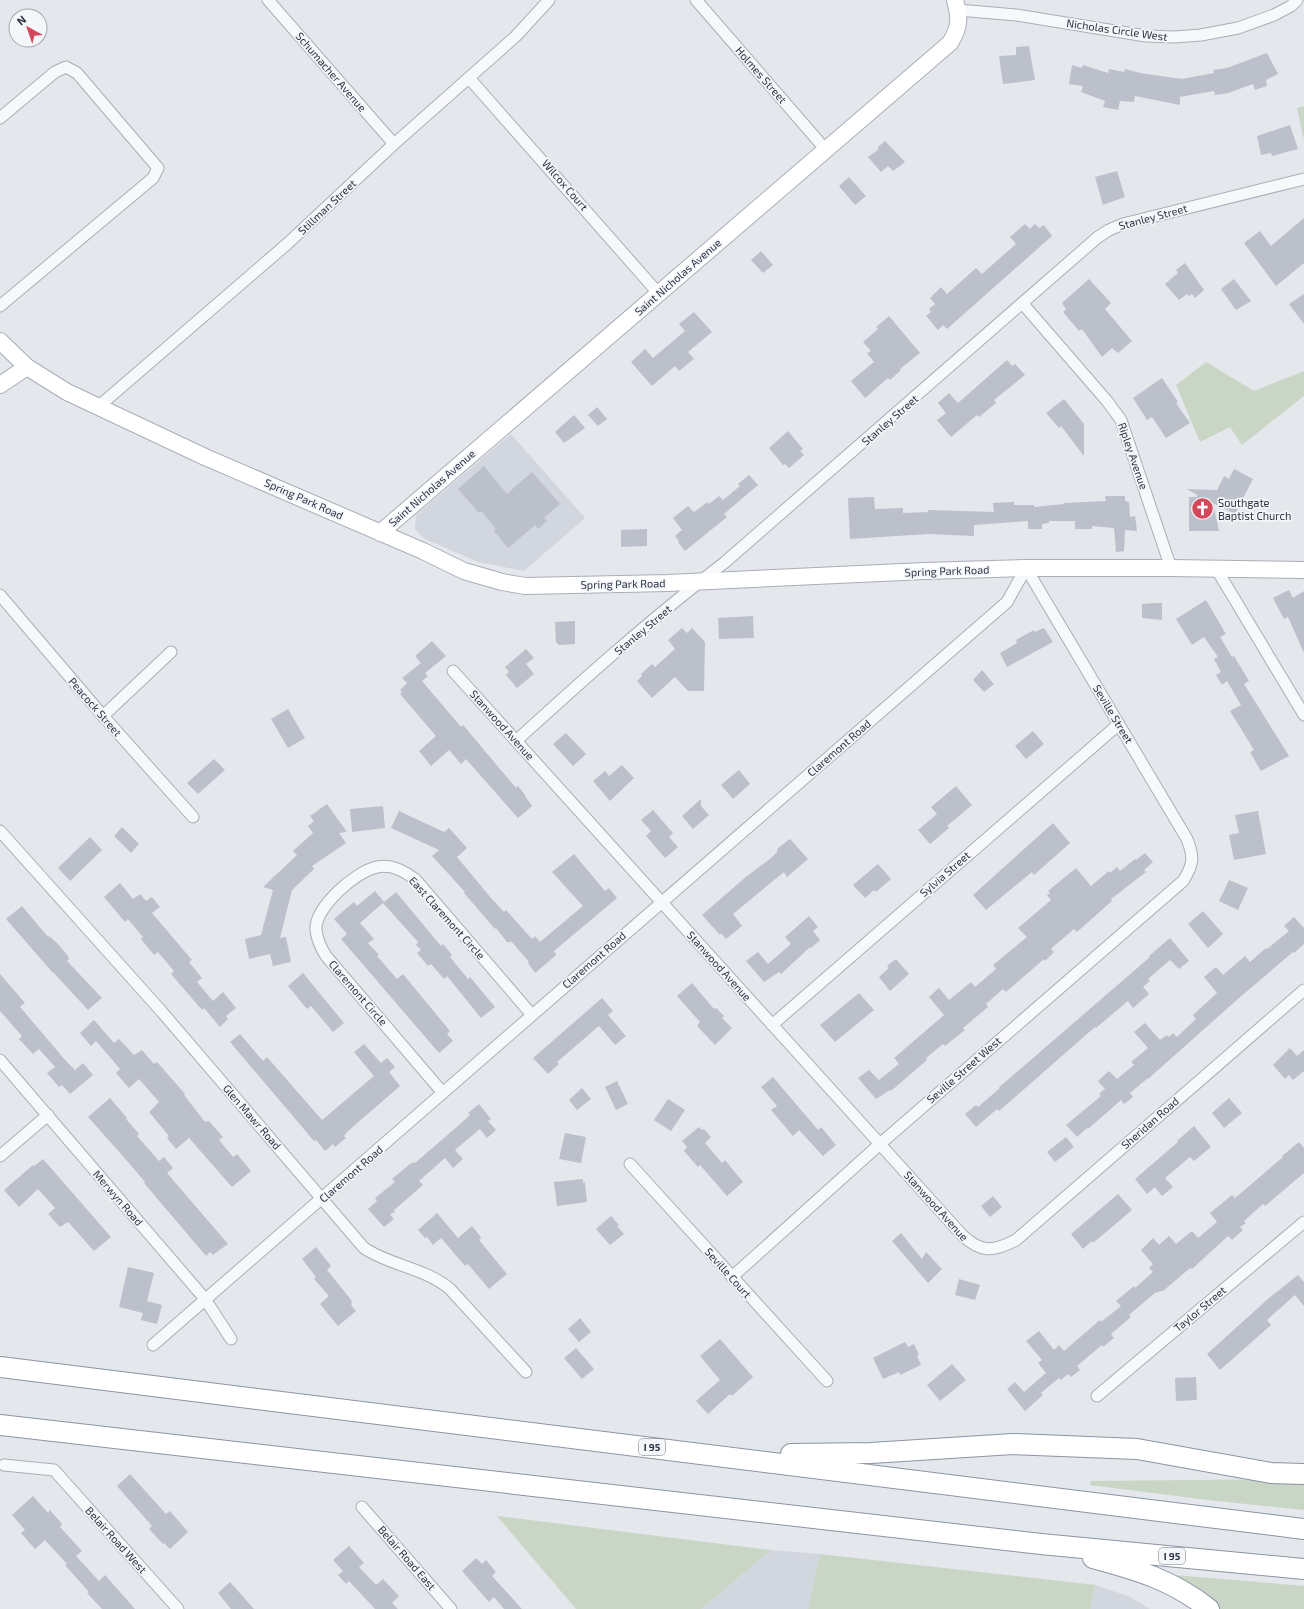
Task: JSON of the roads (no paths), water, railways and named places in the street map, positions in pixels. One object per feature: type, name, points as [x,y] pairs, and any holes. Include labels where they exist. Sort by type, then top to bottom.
[{"type":"highway","name":"I 95","points":[[0,1367],[1304,1529]]},
{"type":"highway","name":"I 95","points":[[0,1425],[1041,1544],[1304,1569]]},
{"type":"highway","points":[[718,1456],[871,1453],[1020,1445],[1137,1449],[1271,1473],[1304,1474]]},
{"type":"highway","points":[[1041,1544],[1128,1568],[1161,1579],[1183,1591],[1209,1609]]},
{"type":"main road","name":"Saint Nicholas Avenue","points":[[380,533],[950,43],[958,30],[957,5]]},
{"type":"main road","name":"Spring Park Road","points":[[0,340],[27,367],[56,386],[98,407],[206,457],[464,571],[502,582],[525,586],[668,584],[701,581],[1026,568],[1304,570]]},
{"type":"main road","points":[[0,385],[27,367]]},
{"type":"street","name":"Schumacher Avenue","points":[[268,0],[394,144]]},
{"type":"street","name":"Stillman Street","points":[[98,407],[287,244],[394,144],[516,36],[549,0]]},
{"type":"street","name":"Holmes Street","points":[[696,0],[826,150]]},
{"type":"street","name":"Nicholas Circle West","points":[[957,5],[1146,36],[1174,37],[1201,35],[1238,28],[1274,16],[1291,6],[1297,0]]},
{"type":"street","points":[[0,118],[55,72],[66,67],[76,72],[158,168],[153,178],[0,306]]},
{"type":"street","name":"Wilcox Court","points":[[469,78],[659,294]]},
{"type":"street","name":"Stanley Street","points":[[517,740],[586,677],[724,563],[1023,304],[1098,237],[1123,224],[1304,179]]},
{"type":"street","name":"Ripley Avenue","points":[[1023,304],[1107,401],[1121,420],[1171,568]]},
{"type":"street","name":"Seville Street","points":[[1026,568],[1187,839],[1193,862]]},
{"type":"street","name":"Claremont Road","points":[[153,1345],[1007,602],[1026,568]]},
{"type":"street","points":[[1217,570],[1304,715]]},
{"type":"street","name":"Peacock Street","points":[[0,595],[103,716],[193,816]]},
{"type":"street","points":[[103,716],[172,652]]},
{"type":"street","name":"Stanwood Avenue","points":[[453,671],[517,740],[962,1235],[971,1244],[983,1249],[992,1249]]},
{"type":"street","name":"Sylvia Street","points":[[772,1025],[1118,724]]},
{"type":"street","name":"Glen Mawr Road","points":[[0,831],[162,1012],[364,1248],[382,1258],[424,1273],[441,1282],[450,1289],[526,1372]]},
{"type":"street","name":"Seville Street West","points":[[732,1276],[880,1144],[1183,881],[1193,862]]},
{"type":"street","name":"East Claremont Circle","points":[[346,886],[360,874],[376,867],[391,867],[405,871],[416,880],[532,1015]]},
{"type":"street","name":"Claremont Circle","points":[[346,886],[326,904],[318,917],[316,929],[318,942],[326,956],[443,1093]]},
{"type":"street","name":"Sheridan Road","points":[[992,1249],[1004,1246],[1016,1240],[1304,990]]},
{"type":"street","name":"Merwyn Road","points":[[0,1060],[205,1299],[231,1339]]},
{"type":"street","points":[[0,1156],[48,1115]]},
{"type":"street","name":"Seville Court","points":[[630,1164],[826,1381]]},
{"type":"street","name":"Taylor Street","points":[[1097,1396],[1304,1222]]},
{"type":"street","name":"Belair Road West","points":[[4,1465],[54,1470],[178,1609]]},
{"type":"street","name":"Belair Road East","points":[[362,1507],[451,1609]]},
{"type":"place","name":"Southgate Baptist Church","points":[[1203,509]]}]
